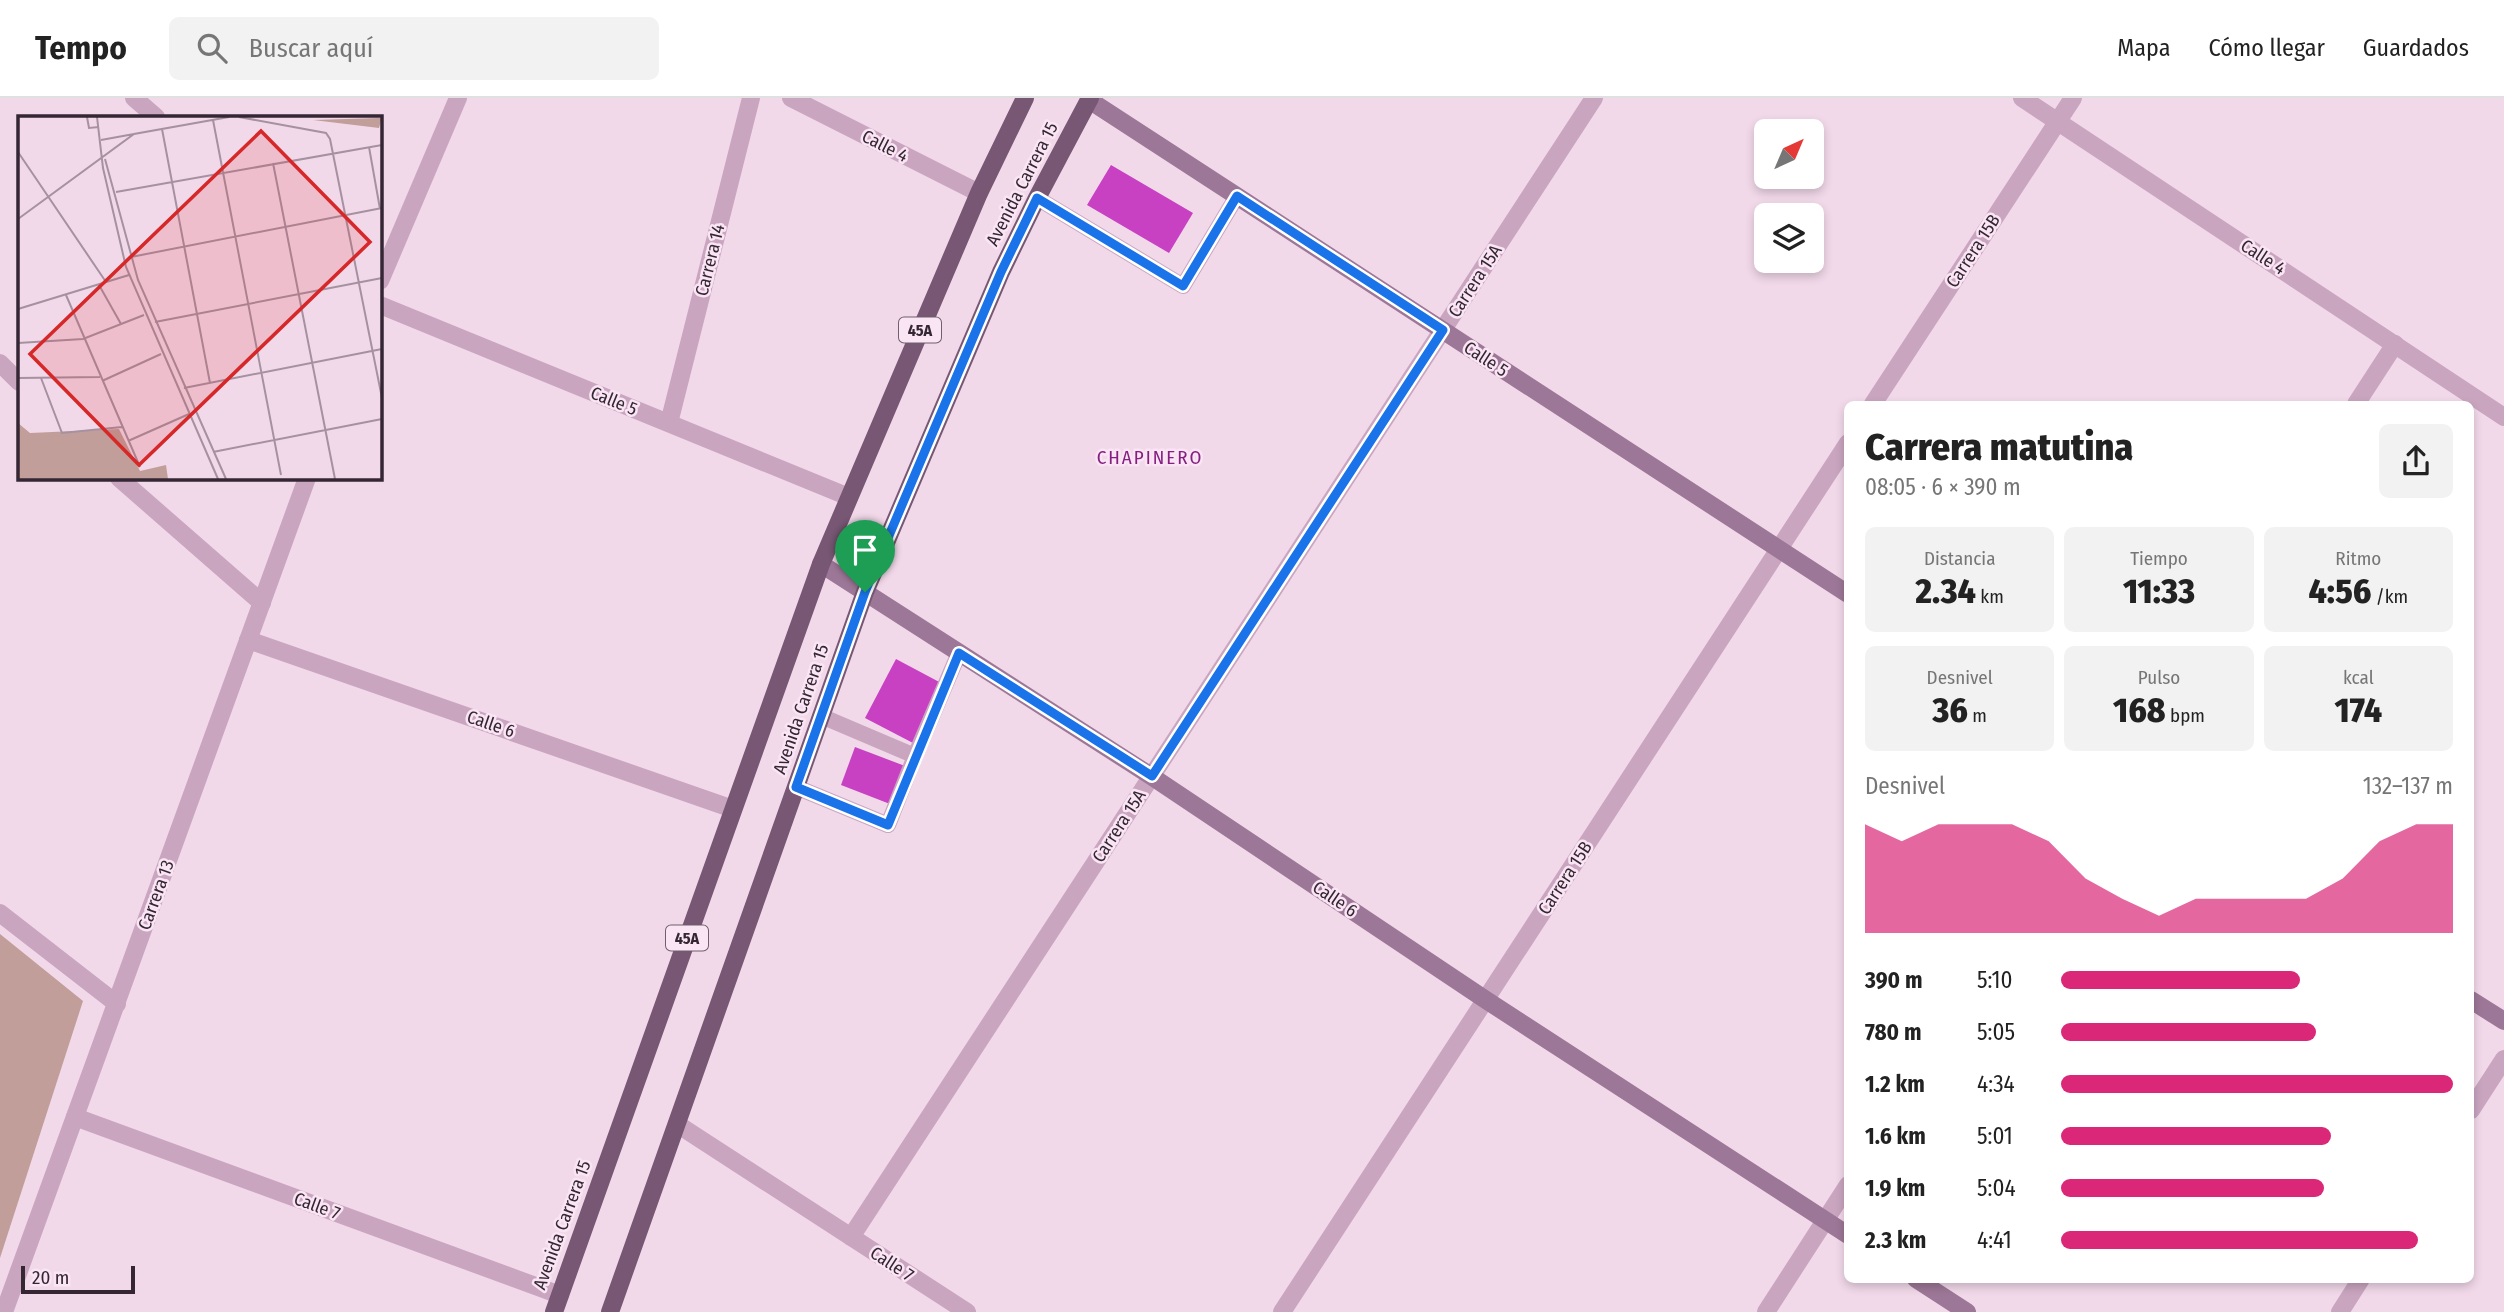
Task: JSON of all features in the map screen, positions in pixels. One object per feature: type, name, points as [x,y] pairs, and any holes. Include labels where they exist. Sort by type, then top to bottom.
[{"type":"main road","name":"Avenida Carrera 15","points":[[557,1304],[821,564],[979,193],[1025,98]]},
{"type":"main road","name":"Avenida Carrera 15","points":[[610,1312],[865,592],[1001,272],[1090,99]]},
{"type":"street","points":[[134,98],[155,116]]},
{"type":"street","points":[[382,276],[458,98]]},
{"type":"street","name":"Carrera 14","points":[[669,423],[751,98]]},
{"type":"street","name":"Carrera 15A","points":[[851,1237],[1594,98]]},
{"type":"street","name":"Calle 4","points":[[2022,98],[2504,416]]},
{"type":"street","name":"Carrera 15B","points":[[1876,401],[2073,98]]},
{"type":"street","name":"Calle 5","points":[[1090,99],[1844,591]]},
{"type":"street","name":"Calle 4","points":[[802,101],[979,193]]},
{"type":"street","name":"Calle 5","points":[[382,306],[849,496]]},
{"type":"street","points":[[2358,401],[2395,344]]},
{"type":"street","points":[[0,363],[18,381]]},
{"type":"street","name":"Carrera 15B","points":[[1282,1312],[1844,449]]},
{"type":"street","points":[[121,480],[262,603]]},
{"type":"street","name":"Carrera 13","points":[[4,1312],[306,480]]},
{"type":"street","name":"Calle 6","points":[[821,564],[1152,776],[1486,1000],[1844,1232]]},
{"type":"street","name":"Calle 6","points":[[248,640],[733,809]]},
{"type":"street","points":[[0,913],[117,1004]]},
{"type":"street","points":[[2474,1002],[2504,1021]]},
{"type":"street","points":[[2474,1105],[2504,1059]]},
{"type":"street","name":"Calle 7","points":[[75,1117],[557,1304]]},
{"type":"street","name":"Calle 7","points":[[677,1124],[967,1312]]},
{"type":"street","points":[[1766,1312],[1844,1191]]},
{"type":"street","points":[[1922,1283],[1967,1312]]},
{"type":"street","points":[[2340,1312],[2358,1283]]},
{"type":"lane","points":[[1037,198],[1183,286],[1237,196]]},
{"type":"lane","points":[[796,787],[888,825],[959,653]]},
{"type":"lane","points":[[821,716],[915,756]]},
{"type":"shaded area","points":[[0,934],[83,1001],[0,1258]]},
{"type":"building","points":[[1111,165],[1193,213],[1169,253],[1087,205]]},
{"type":"building","points":[[896,659],[943,684],[913,743],[865,718]]},
{"type":"building","points":[[855,747],[905,766],[890,804],[841,785]]},
{"type":"district","name":"CHAPINERO","points":[[1150,457]]},
{"type":"route","points":[[1237,196],[1443,330],[1152,776],[959,653],[888,825],[796,787],[865,592],[1001,272],[1037,198],[1183,286],[1237,196]]}]
